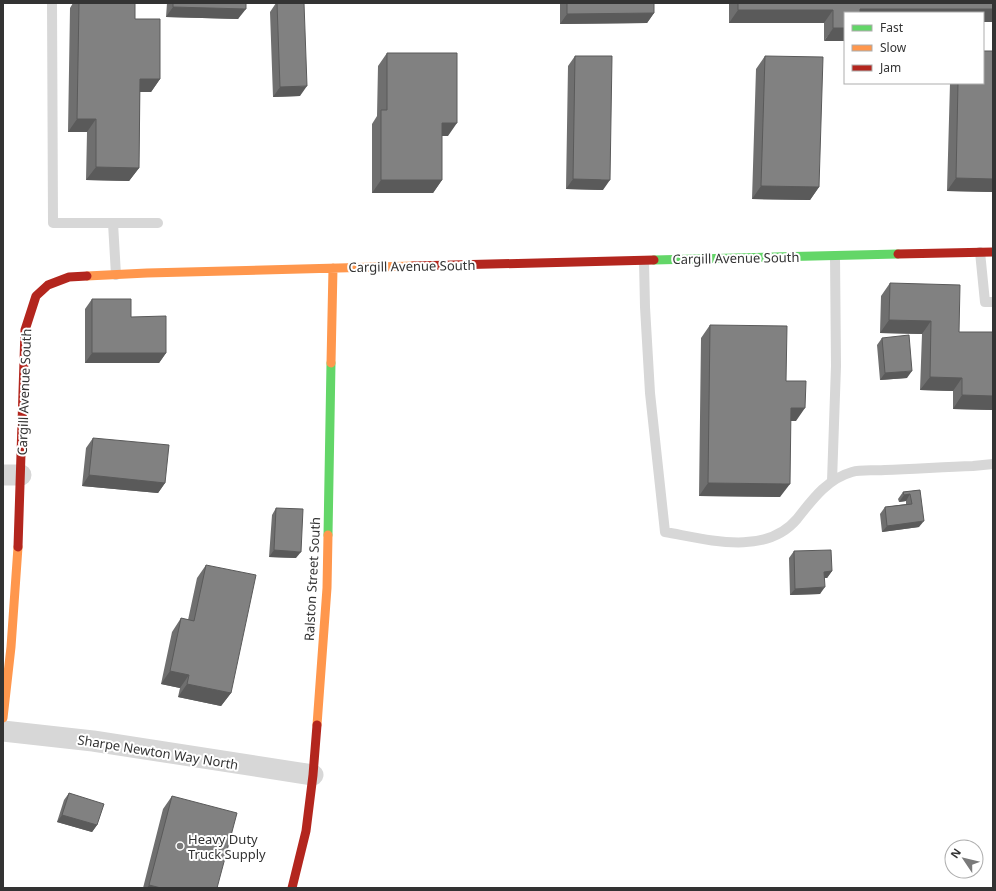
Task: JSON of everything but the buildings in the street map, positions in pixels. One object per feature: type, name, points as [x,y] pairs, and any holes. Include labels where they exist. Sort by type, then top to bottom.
[{"type":"street","name":"Cargill Avenue South","points":[[3,718],[20,523],[12,475],[25,330],[36,296],[48,285],[69,277],[116,275],[333,268],[993,252]]},
{"type":"street","name":"Ralston Street South","points":[[292,888],[306,830],[313,776],[326,588],[333,268]]},
{"type":"street","name":"Sharpe Newton Way North","points":[[3,731],[93,741],[313,776]]},
{"type":"lane","points":[[52,3],[53,223],[158,223]]},
{"type":"lane","points":[[113,223],[116,275]]},
{"type":"lane","points":[[980,252],[985,302],[993,302]]},
{"type":"lane","points":[[832,481],[836,366],[835,256]]},
{"type":"lane","points":[[644,260],[650,393],[664,532],[733,543],[754,541],[776,536],[796,521],[815,496],[832,481],[852,472],[993,464]]},
{"type":"traffic: fast","points":[[654,260],[898,254]]},
{"type":"traffic: fast","points":[[328,535],[331,363]]},
{"type":"traffic: slow","points":[[87,276],[413,266]]},
{"type":"traffic: slow","points":[[331,363],[333,268]]},
{"type":"traffic: slow","points":[[317,725],[327,588],[328,535]]},
{"type":"traffic: slow","points":[[3,718],[11,647],[18,547]]},
{"type":"traffic: jam","points":[[898,254],[993,252]]},
{"type":"traffic: jam","points":[[413,266],[654,260]]},
{"type":"traffic: jam","points":[[18,547],[25,330],[36,296],[48,285],[69,277],[87,276]]},
{"type":"traffic: jam","points":[[292,888],[306,831],[317,725]]},
{"type":"place","name":"Heavy Duty Truck Supply","points":[[180,846]]}]
